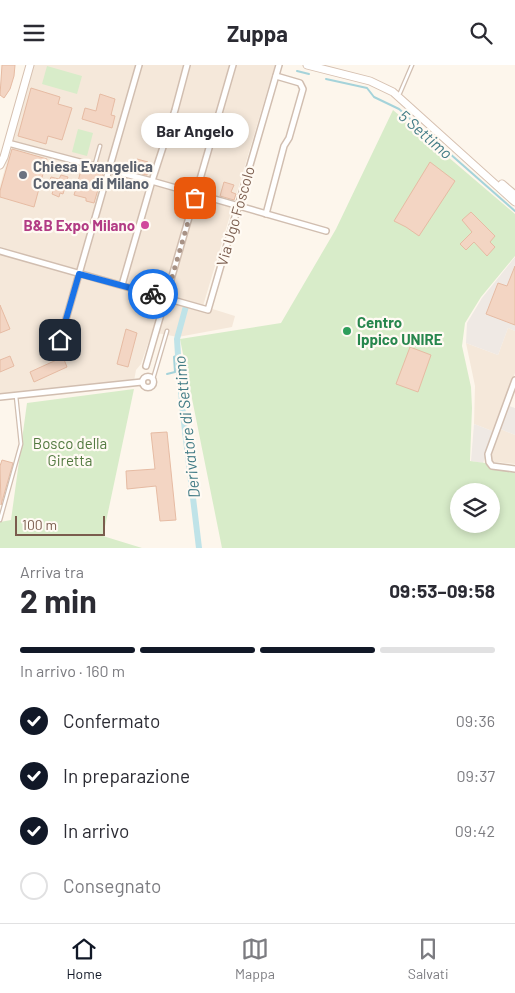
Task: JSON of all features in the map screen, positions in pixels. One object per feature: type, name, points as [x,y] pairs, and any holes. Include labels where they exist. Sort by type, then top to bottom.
[{"type":"main road","points":[[0,165],[30,65]]},
{"type":"main road","points":[[307,65],[370,81],[393,92],[515,202]]},
{"type":"main road","points":[[324,65],[388,84],[515,195]]},
{"type":"street","points":[[46,338],[60,340],[139,65]]},
{"type":"street","points":[[122,285],[152,181],[175,111],[187,65]]},
{"type":"street","points":[[146,366],[233,65]]},
{"type":"street","name":"Via Ugo Foscolo","points":[[166,298],[208,310],[279,65]]},
{"type":"street","points":[[266,214],[284,146],[289,138],[303,89],[300,83],[276,75]]},
{"type":"street","points":[[8,143],[152,181],[326,231]]},
{"type":"street","points":[[0,251],[166,298]]},
{"type":"street","points":[[147,376],[153,379],[154,383],[150,388],[144,387],[142,382],[144,377],[147,376]]},
{"type":"street","points":[[515,380],[488,455],[488,462],[492,466],[515,469]]},
{"type":"street","points":[[0,397],[142,382]]},
{"type":"lane","points":[[400,93],[412,65]]},
{"type":"lane","points":[[94,166],[100,146]]},
{"type":"lane","points":[[153,379],[167,331]]},
{"type":"lane","points":[[0,520],[21,444],[16,396]]},
{"type":"shaded area","points":[[34,65],[275,65],[203,306],[235,316],[232,327],[178,337],[152,332],[141,364],[136,370],[134,381],[0,394],[0,186]]},
{"type":"shaded area","points":[[515,257],[515,331],[508,328],[498,355],[466,343],[467,323],[482,298]]},
{"type":"shaded area","points":[[508,328],[515,331],[515,373],[495,432],[474,424],[475,386],[466,343],[498,355]]},
{"type":"shaded area","points":[[506,405],[515,408],[515,435],[498,428]]},
{"type":"shaded area","points":[[474,424],[495,432],[483,463],[471,461]]},
{"type":"shaded area","points":[[498,428],[515,435],[515,464],[486,461]]},
{"type":"green space","points":[[47,66],[82,76],[77,94],[42,84]]},
{"type":"green space","name":"Centro Ippico UNIRE","points":[[393,110],[515,214],[515,256],[481,297],[465,323],[462,346],[471,387],[470,461],[515,467],[515,548],[222,548],[180,339],[281,323],[336,229]]},
{"type":"green space","points":[[78,129],[93,133],[87,156],[72,152]]},
{"type":"green space","name":"Bosco della Giretta","points":[[134,389],[103,536],[142,548],[0,548],[0,522],[11,520],[27,403]]},
{"type":"building","points":[[2,65],[15,65],[10,89],[4,98],[0,95]]},
{"type":"building","points":[[31,88],[60,97],[58,104],[72,108],[62,140],[48,136],[46,144],[18,136]]},
{"type":"building","points":[[100,94],[115,99],[111,115],[115,116],[112,128],[82,119],[85,108],[96,111]]},
{"type":"building","name":"Chiesa Evangelica Coreana di Milano","points":[[12,149],[47,159],[34,207],[0,197]]},
{"type":"building","points":[[137,159],[148,162],[146,168],[149,169],[147,175],[134,172]]},
{"type":"building","points":[[430,162],[455,181],[419,236],[394,221]]},
{"type":"building","points":[[82,167],[103,173],[94,203],[86,201],[86,198],[74,195]]},
{"type":"building","points":[[61,175],[68,177],[63,194],[60,193],[59,197],[52,194],[53,191],[47,189],[51,177],[59,179]]},
{"type":"building","points":[[224,182],[234,185],[231,192],[236,194],[234,200],[220,196]]},
{"type":"building","points":[[471,212],[495,236],[490,242],[495,247],[487,256],[474,242],[466,250],[460,244],[472,232],[462,220]]},
{"type":"building","points":[[515,266],[515,325],[486,314],[498,283],[507,286]]},
{"type":"building","points":[[0,305],[10,329],[0,333]]},
{"type":"building","points":[[126,329],[137,333],[128,367],[117,364]]},
{"type":"building","points":[[410,347],[431,355],[418,392],[396,384]]},
{"type":"building","points":[[10,356],[14,366],[0,372],[0,360]]},
{"type":"building","points":[[63,357],[67,367],[34,382],[30,372]]},
{"type":"building","points":[[167,432],[176,520],[160,521],[156,486],[127,489],[126,471],[155,469],[151,433]]},
{"type":"building","points":[[2,460],[13,463],[1,505],[0,466]]},
{"type":"waterway","name":"5 Settimo","points":[[297,71],[309,74]]},
{"type":"waterway","name":"5 Settimo","points":[[326,79],[367,88],[374,97],[399,109],[515,211]]},
{"type":"waterway","name":"Derivatore di Settimo","points":[[186,306],[177,339],[183,414],[199,548]]},
{"type":"waterway","points":[[167,374],[175,372],[174,357],[178,355]]},
{"type":"way so far","points":[[153,294],[166,298],[195,198]]},
{"type":"place","name":"Chiesa Evangelica Coreana di Milano","points":[[23,175]]},
{"type":"place","name":"Bar Angelo","points":[[195,198]]},
{"type":"place","name":"B&B Expo Milano","points":[[145,225]]},
{"type":"place","name":"Centro Ippico UNIRE","points":[[347,331]]},
{"type":"route","points":[[60,340],[79,274],[153,294]]}]
